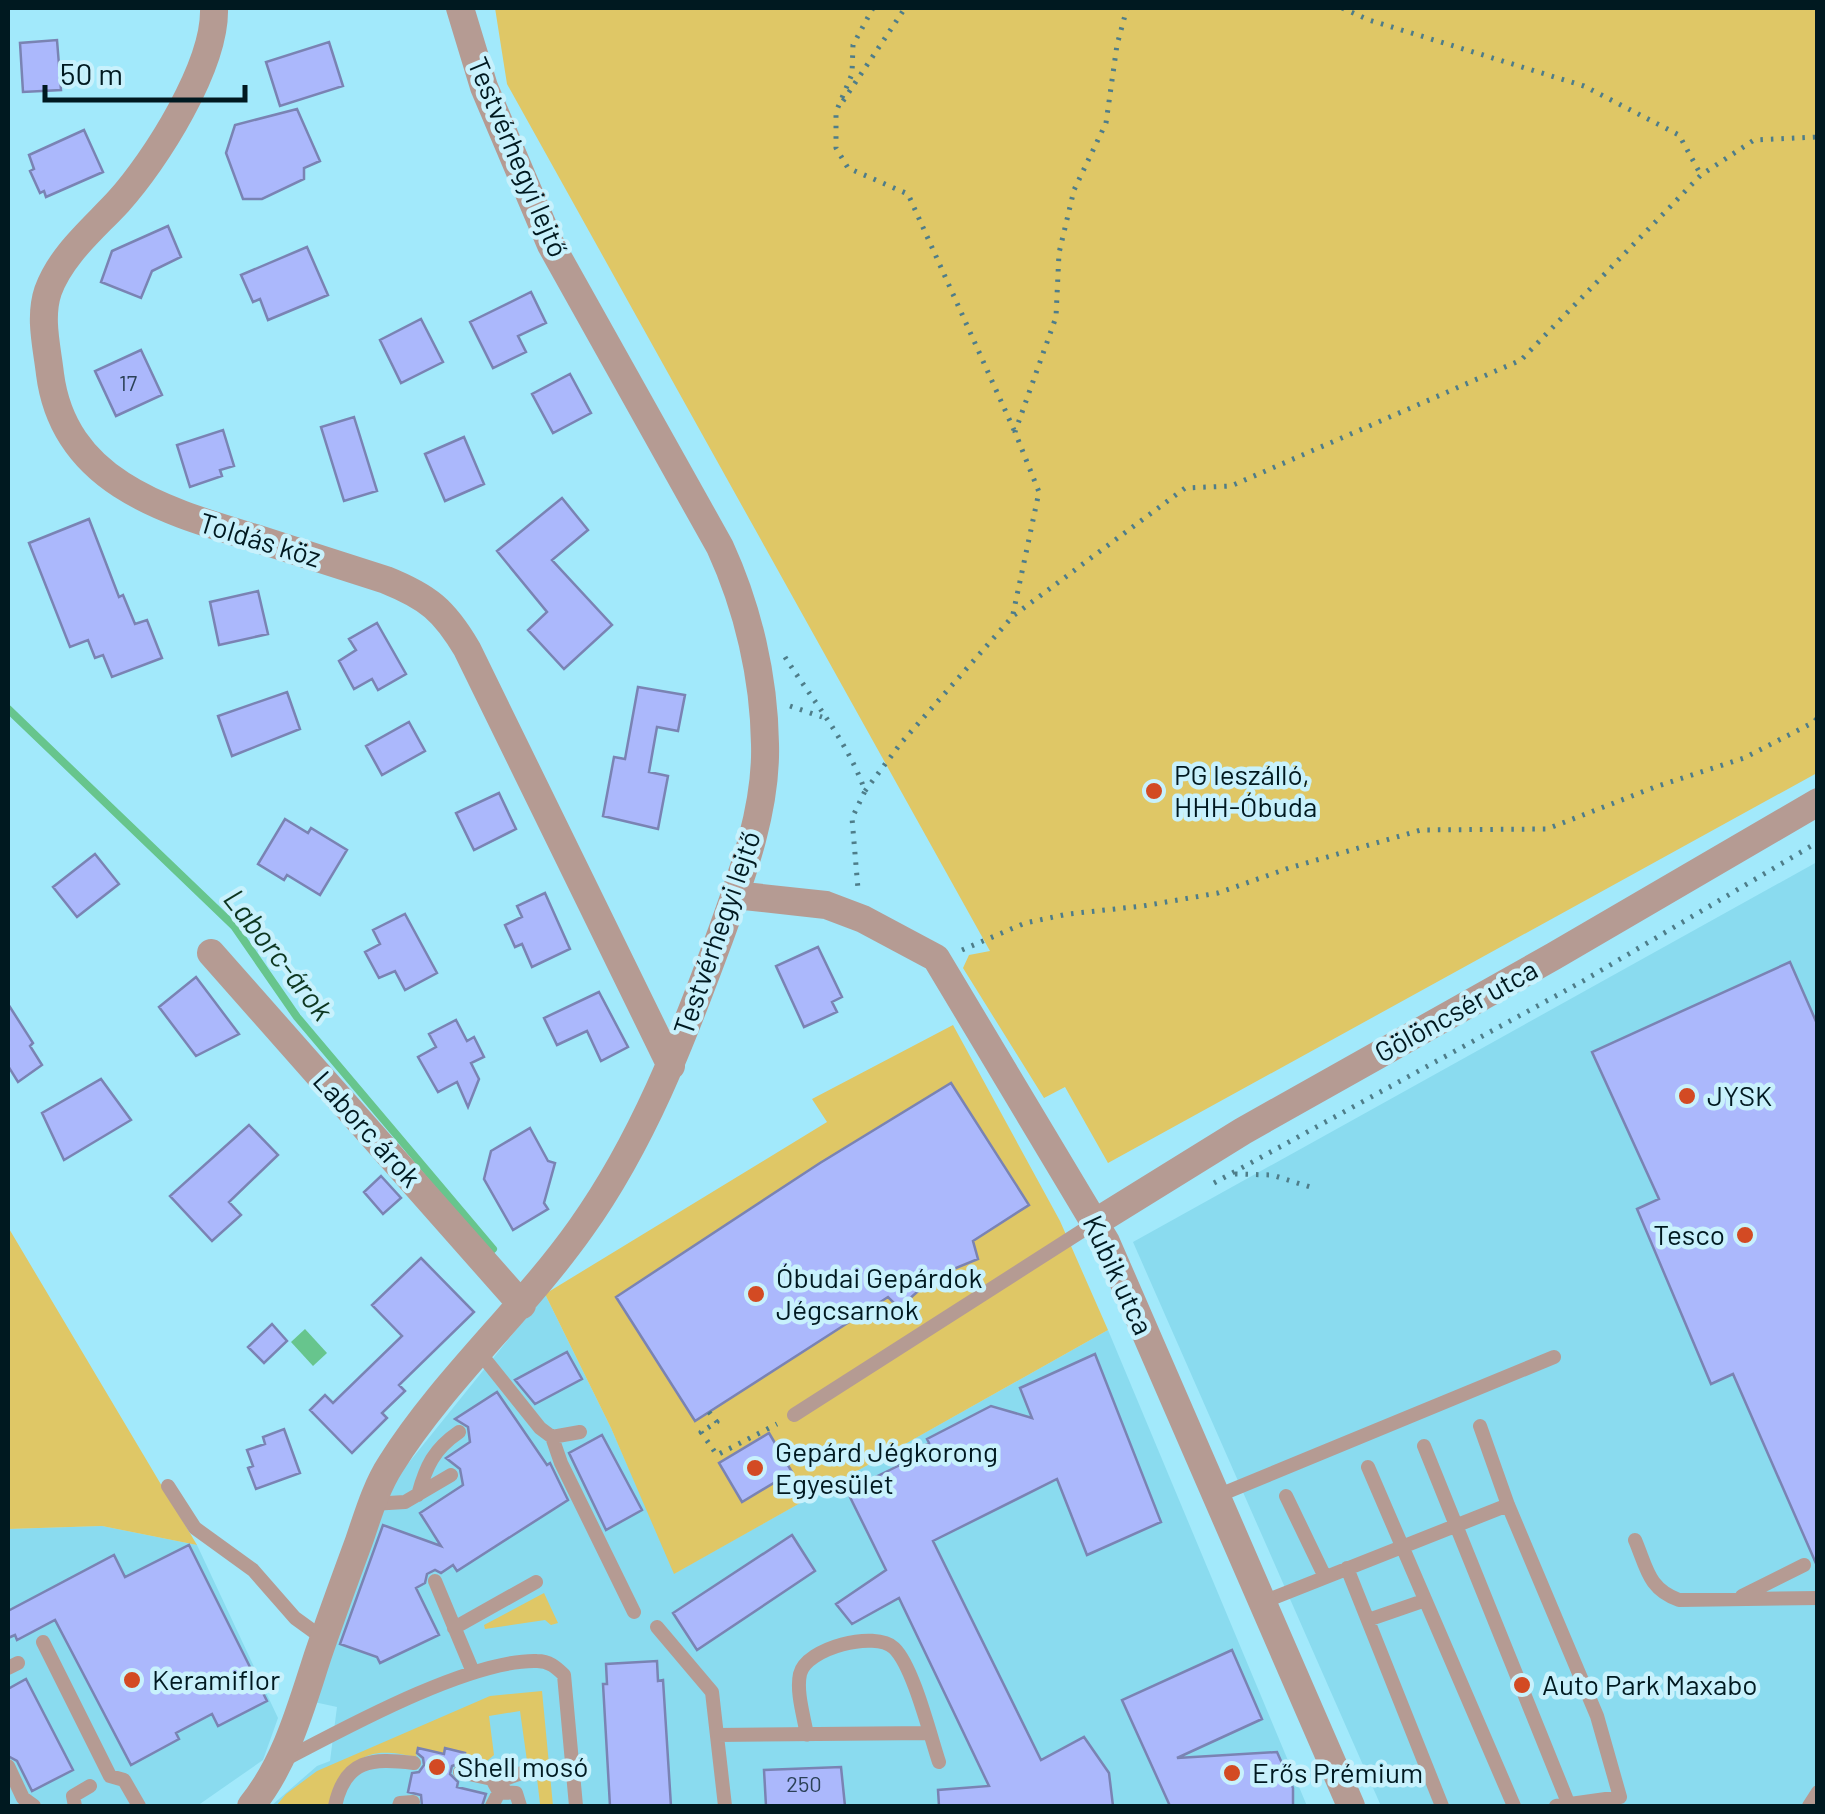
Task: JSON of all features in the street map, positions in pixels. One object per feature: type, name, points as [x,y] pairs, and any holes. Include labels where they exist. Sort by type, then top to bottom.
[{"type":"street","name":"Toldás köz","points":[[214,8],[204,66],[189,96],[121,198],[66,258],[47,295],[44,338],[54,398],[62,419],[94,464],[141,498],[191,518],[386,580],[414,591],[446,615],[468,649],[671,1066]]},
{"type":"street","name":"Testvérhegyi lejtő","points":[[252,1806],[292,1733],[372,1504],[389,1466],[522,1305],[609,1186],[671,1066],[735,895],[758,809],[765,746],[762,706],[742,598],[551,245],[489,100],[460,8]]},
{"type":"street","name":"Gölöncsér utca","points":[[1096,1222],[1243,1131],[1818,802]]},
{"type":"street","points":[[735,895],[826,905],[864,919],[936,958]]},
{"type":"street","name":"Laborc árok","points":[[211,953],[522,1305]]},
{"type":"street","name":"Kubik utca","points":[[936,958],[1096,1222],[1351,1806]]},
{"type":"lane","points":[[794,1415],[1096,1222]]},
{"type":"lane","points":[[480,1353],[540,1428],[552,1436],[561,1463],[634,1612]]},
{"type":"lane","points":[[1217,1496],[1554,1357]]},
{"type":"lane","points":[[1424,1446],[1562,1806],[1620,1797],[1597,1716],[1508,1505],[1480,1426]]},
{"type":"lane","points":[[418,1495],[427,1464],[441,1444],[459,1432]]},
{"type":"lane","points":[[552,1436],[580,1432]]},
{"type":"lane","points":[[1368,1467],[1514,1806]]},
{"type":"lane","points":[[372,1504],[406,1502],[451,1475]]},
{"type":"lane","points":[[168,1486],[195,1528],[254,1570],[294,1618],[324,1639]]},
{"type":"lane","points":[[1286,1496],[1325,1577]]},
{"type":"lane","points":[[1263,1602],[1508,1505]]},
{"type":"lane","points":[[1635,1540],[1654,1586],[1679,1600],[1818,1598]]},
{"type":"lane","points":[[1732,1600],[1804,1564]]},
{"type":"lane","points":[[1348,1568],[1442,1806]]},
{"type":"lane","points":[[435,1581],[473,1672]]},
{"type":"lane","points":[[454,1628],[536,1582]]},
{"type":"lane","points":[[1368,1620],[1423,1601]]},
{"type":"lane","points":[[656,1627],[712,1692],[724,1806]]},
{"type":"lane","points":[[807,1735],[800,1686],[800,1672],[806,1662],[816,1652],[870,1639],[883,1640],[895,1648],[906,1667],[940,1762]]},
{"type":"lane","points":[[43,1642],[110,1776],[124,1780],[140,1806]]},
{"type":"lane","points":[[278,1763],[473,1672],[541,1660],[564,1675],[576,1806]]},
{"type":"lane","points":[[717,1735],[930,1732]]},
{"type":"lane","points":[[335,1806],[344,1779],[355,1769],[382,1759],[414,1762]]},
{"type":"lane","points":[[8,1766],[23,1798],[34,1806]]},
{"type":"lane","points":[[495,1799],[505,1779],[527,1771]]},
{"type":"lane","points":[[460,1772],[492,1779],[495,1799]]},
{"type":"lane","points":[[75,1806],[73,1796],[90,1786]]},
{"type":"lane","points":[[1809,1806],[1818,1792]]},
{"type":"lane","points":[[495,1799],[516,1793],[520,1806]]},
{"type":"path","points":[[873,8],[853,45],[852,74],[836,112],[836,148],[848,168],[908,194],[1039,492],[1013,616]]},
{"type":"path","points":[[836,112],[906,8]]},
{"type":"path","points":[[1015,432],[1056,317],[1059,253],[1074,190],[1106,122],[1117,45],[1127,8]]},
{"type":"path","points":[[1342,8],[1368,20],[1584,86],[1679,134],[1701,176]]},
{"type":"path","points":[[864,919],[854,867],[852,818],[865,791],[902,742],[1013,616],[1185,488],[1232,486],[1521,360],[1701,176],[1754,140],[1818,137]]},
{"type":"path","points":[[778,646],[856,763],[865,791]]},
{"type":"path","points":[[762,706],[800,708],[825,718]]},
{"type":"path","points":[[936,958],[1006,934],[1025,923],[1218,892],[1421,830],[1548,828],[1744,758],[1814,722],[1818,716]]},
{"type":"path","points":[[1200,1191],[1583,981],[1818,842]]},
{"type":"path","points":[[1232,1174],[1272,1176],[1310,1187]]},
{"type":"path","points":[[710,1412],[717,1422],[701,1432],[717,1454],[794,1415]]},
{"type":"shaded area","points":[[495,8],[1817,8],[1817,773],[1108,1163],[1065,1087],[1044,1098],[963,968],[969,955],[990,951],[507,84]]},
{"type":"shaded area","points":[[1817,862],[1817,1806],[1381,1806],[1133,1242]]},
{"type":"shaded area","points":[[953,1025],[1060,1221],[1108,1330],[674,1574],[611,1428],[545,1294],[827,1122],[812,1099]]},
{"type":"shaded area","points":[[8,1227],[197,1545],[102,1526],[8,1529]]},
{"type":"shaded area","points":[[545,1294],[611,1428],[675,1573],[1108,1330],[1307,1806],[271,1806],[317,1766],[330,1761],[337,1707],[314,1702],[382,1505],[402,1471]]},
{"type":"shaded area","points":[[305,1329],[327,1353],[313,1366],[291,1342]]},
{"type":"shaded area","points":[[102,1526],[197,1545],[278,1718],[263,1760],[197,1806],[8,1806],[8,1529]]},
{"type":"shaded area","points":[[544,1593],[558,1623],[551,1625],[545,1620],[485,1629],[484,1625]]},
{"type":"shaded area","points":[[542,1691],[553,1806],[529,1806],[540,1804],[535,1761],[527,1761],[520,1711],[489,1716],[494,1755],[487,1761],[445,1748],[443,1754],[418,1748],[416,1757],[397,1753],[370,1755],[345,1777],[330,1806],[276,1806],[317,1771],[490,1696]]},
{"type":"building","points":[[57,40],[61,90],[23,92],[20,43]]},
{"type":"building","points":[[329,42],[343,86],[280,106],[266,62]]},
{"type":"building","points":[[297,109],[320,161],[304,168],[304,179],[262,199],[243,199],[226,153],[235,125]]},
{"type":"building","points":[[84,130],[103,172],[46,197],[44,191],[40,193],[30,171],[34,169],[29,155]]},
{"type":"building","points":[[168,226],[181,257],[152,271],[141,298],[101,282],[112,251]]},
{"type":"building","points":[[307,247],[328,295],[268,320],[260,299],[253,302],[241,275]]},
{"type":"building","points":[[531,292],[546,323],[518,336],[526,352],[493,368],[470,322]]},
{"type":"building","points":[[421,319],[443,362],[401,383],[380,340]]},
{"type":"building","points":[[141,350],[162,395],[116,416],[95,371]]},
{"type":"building","points":[[570,374],[591,413],[553,433],[532,394]]},
{"type":"building","points":[[354,417],[377,491],[344,501],[321,427]]},
{"type":"building","points":[[223,430],[234,466],[220,470],[222,476],[190,487],[177,445]]},
{"type":"building","points":[[464,437],[484,484],[445,501],[425,454]]},
{"type":"building","points":[[562,498],[588,530],[552,560],[612,625],[564,669],[528,630],[547,612],[497,551]]},
{"type":"building","points":[[89,519],[119,597],[123,595],[135,624],[147,620],[162,658],[112,677],[103,655],[95,658],[88,640],[70,647],[29,543]]},
{"type":"building","points":[[258,591],[268,634],[219,645],[210,602]]},
{"type":"building","points":[[377,623],[406,674],[378,690],[372,679],[354,689],[339,661],[356,650],[349,639]]},
{"type":"building","points":[[638,687],[685,695],[678,731],[657,727],[649,772],[668,776],[658,829],[603,816],[614,757],[625,759]]},
{"type":"building","points":[[287,692],[300,729],[232,756],[218,716]]},
{"type":"building","points":[[409,722],[425,751],[382,775],[366,746]]},
{"type":"building","points":[[499,793],[516,829],[474,850],[456,813]]},
{"type":"building","points":[[285,819],[308,833],[311,828],[347,850],[320,895],[287,875],[284,880],[258,864]]},
{"type":"building","points":[[95,854],[119,884],[77,917],[53,887]]},
{"type":"building","points":[[545,893],[570,949],[532,967],[522,944],[515,947],[505,925],[522,917],[517,906]]},
{"type":"building","points":[[405,914],[437,973],[405,990],[395,971],[379,978],[365,952],[380,944],[373,930]]},
{"type":"building","points":[[818,947],[842,997],[832,1002],[837,1012],[804,1027],[776,966]]},
{"type":"building","name":"Tesco","points":[[1790,962],[1818,1026],[1818,1568],[1733,1374],[1711,1384],[1637,1209],[1659,1199],[1592,1052]]},
{"type":"building","points":[[196,977],[239,1034],[196,1056],[159,1007]]},
{"type":"building","points":[[599,992],[628,1047],[601,1061],[587,1031],[557,1045],[544,1018]]},
{"type":"building","points":[[8,1004],[42,1065],[18,1082],[8,1066]]},
{"type":"building","points":[[456,1020],[467,1041],[474,1037],[484,1057],[471,1063],[479,1079],[468,1107],[457,1082],[438,1092],[418,1057],[436,1047],[429,1034]]},
{"type":"building","points":[[101,1079],[131,1120],[64,1160],[42,1113]]},
{"type":"building","points":[[951,1083],[1029,1205],[973,1241],[978,1259],[934,1277],[899,1308],[888,1297],[695,1421],[616,1297],[820,1163]]},
{"type":"building","points":[[249,1125],[278,1155],[229,1202],[241,1215],[212,1241],[170,1196]]},
{"type":"building","points":[[530,1128],[548,1161],[555,1163],[544,1203],[548,1209],[513,1230],[484,1179],[491,1151]]},
{"type":"building","points":[[381,1176],[401,1198],[383,1214],[364,1192]]},
{"type":"building","points":[[421,1258],[474,1312],[399,1385],[405,1391],[382,1413],[387,1418],[352,1453],[310,1410],[325,1395],[333,1403],[402,1336],[372,1305]]},
{"type":"building","points":[[272,1324],[287,1341],[264,1363],[248,1347]]},
{"type":"building","points":[[567,1352],[582,1379],[535,1404],[515,1380]]},
{"type":"building","points":[[1095,1354],[1161,1522],[1087,1555],[1057,1479],[933,1541],[1041,1760],[1084,1737],[1109,1773],[1113,1806],[939,1806],[938,1790],[989,1786],[899,1598],[852,1624],[836,1604],[886,1570],[847,1491],[906,1462],[903,1456],[929,1443],[927,1439],[991,1406],[1032,1418],[1020,1388]]},
{"type":"building","points":[[497,1392],[547,1465],[550,1463],[568,1500],[457,1571],[453,1565],[441,1573],[435,1570],[427,1574],[425,1583],[416,1588],[439,1635],[380,1663],[377,1657],[340,1644],[383,1525],[441,1546],[420,1513],[463,1485],[460,1469],[446,1458],[470,1442],[468,1427],[455,1419]]},
{"type":"building","points":[[284,1429],[300,1473],[256,1489],[248,1468],[253,1466],[247,1450],[265,1444],[263,1437]]},
{"type":"building","name":"Gepárd Jégkorong Egyesület","points":[[769,1433],[792,1472],[742,1502],[719,1463]]},
{"type":"building","points":[[602,1435],[642,1510],[606,1530],[569,1453]]},
{"type":"building","points":[[792,1535],[815,1571],[697,1650],[673,1613]]},
{"type":"building","points":[[189,1545],[267,1701],[218,1726],[212,1714],[176,1733],[179,1739],[131,1765],[55,1620],[17,1640],[15,1635],[8,1638],[8,1611],[114,1555],[125,1577]]},
{"type":"building","points":[[1232,1650],[1262,1719],[1177,1758],[1277,1752],[1293,1788],[1293,1806],[1170,1806],[1122,1700]]},
{"type":"building","points":[[657,1661],[658,1681],[663,1680],[671,1806],[610,1806],[603,1684],[607,1684],[606,1664]]},
{"type":"building","points":[[26,1679],[73,1770],[32,1791],[17,1761],[8,1756],[8,1689]]},
{"type":"building","points":[[418,1748],[444,1754],[445,1748],[465,1753],[463,1762],[452,1766],[450,1774],[458,1782],[457,1787],[486,1794],[482,1806],[422,1806],[421,1795],[408,1792],[412,1773],[419,1772],[424,1765]]},
{"type":"building","points":[[841,1767],[845,1806],[766,1806],[764,1770]]},
{"type":"waterway","name":"Laborc-árok","points":[[8,709],[234,926],[297,1017],[493,1249]]},
{"type":"place","name":"PG leszálló, HHH-Óbuda","points":[[1154,791]]},
{"type":"place","name":"JYSK","points":[[1687,1096]]},
{"type":"place","name":"Tesco","points":[[1745,1235]]},
{"type":"place","name":"Óbudai Gepárdok Jégcsarnok","points":[[756,1294]]},
{"type":"place","name":"Gepárd Jégkorong Egyesület","points":[[755,1468]]},
{"type":"place","name":"Keramiflor","points":[[132,1680]]},
{"type":"place","name":"Auto Park Maxabo","points":[[1522,1685]]},
{"type":"place","name":"Shell mosó","points":[[437,1767]]},
{"type":"place","name":"Erős Prémium","points":[[1232,1773]]}]
